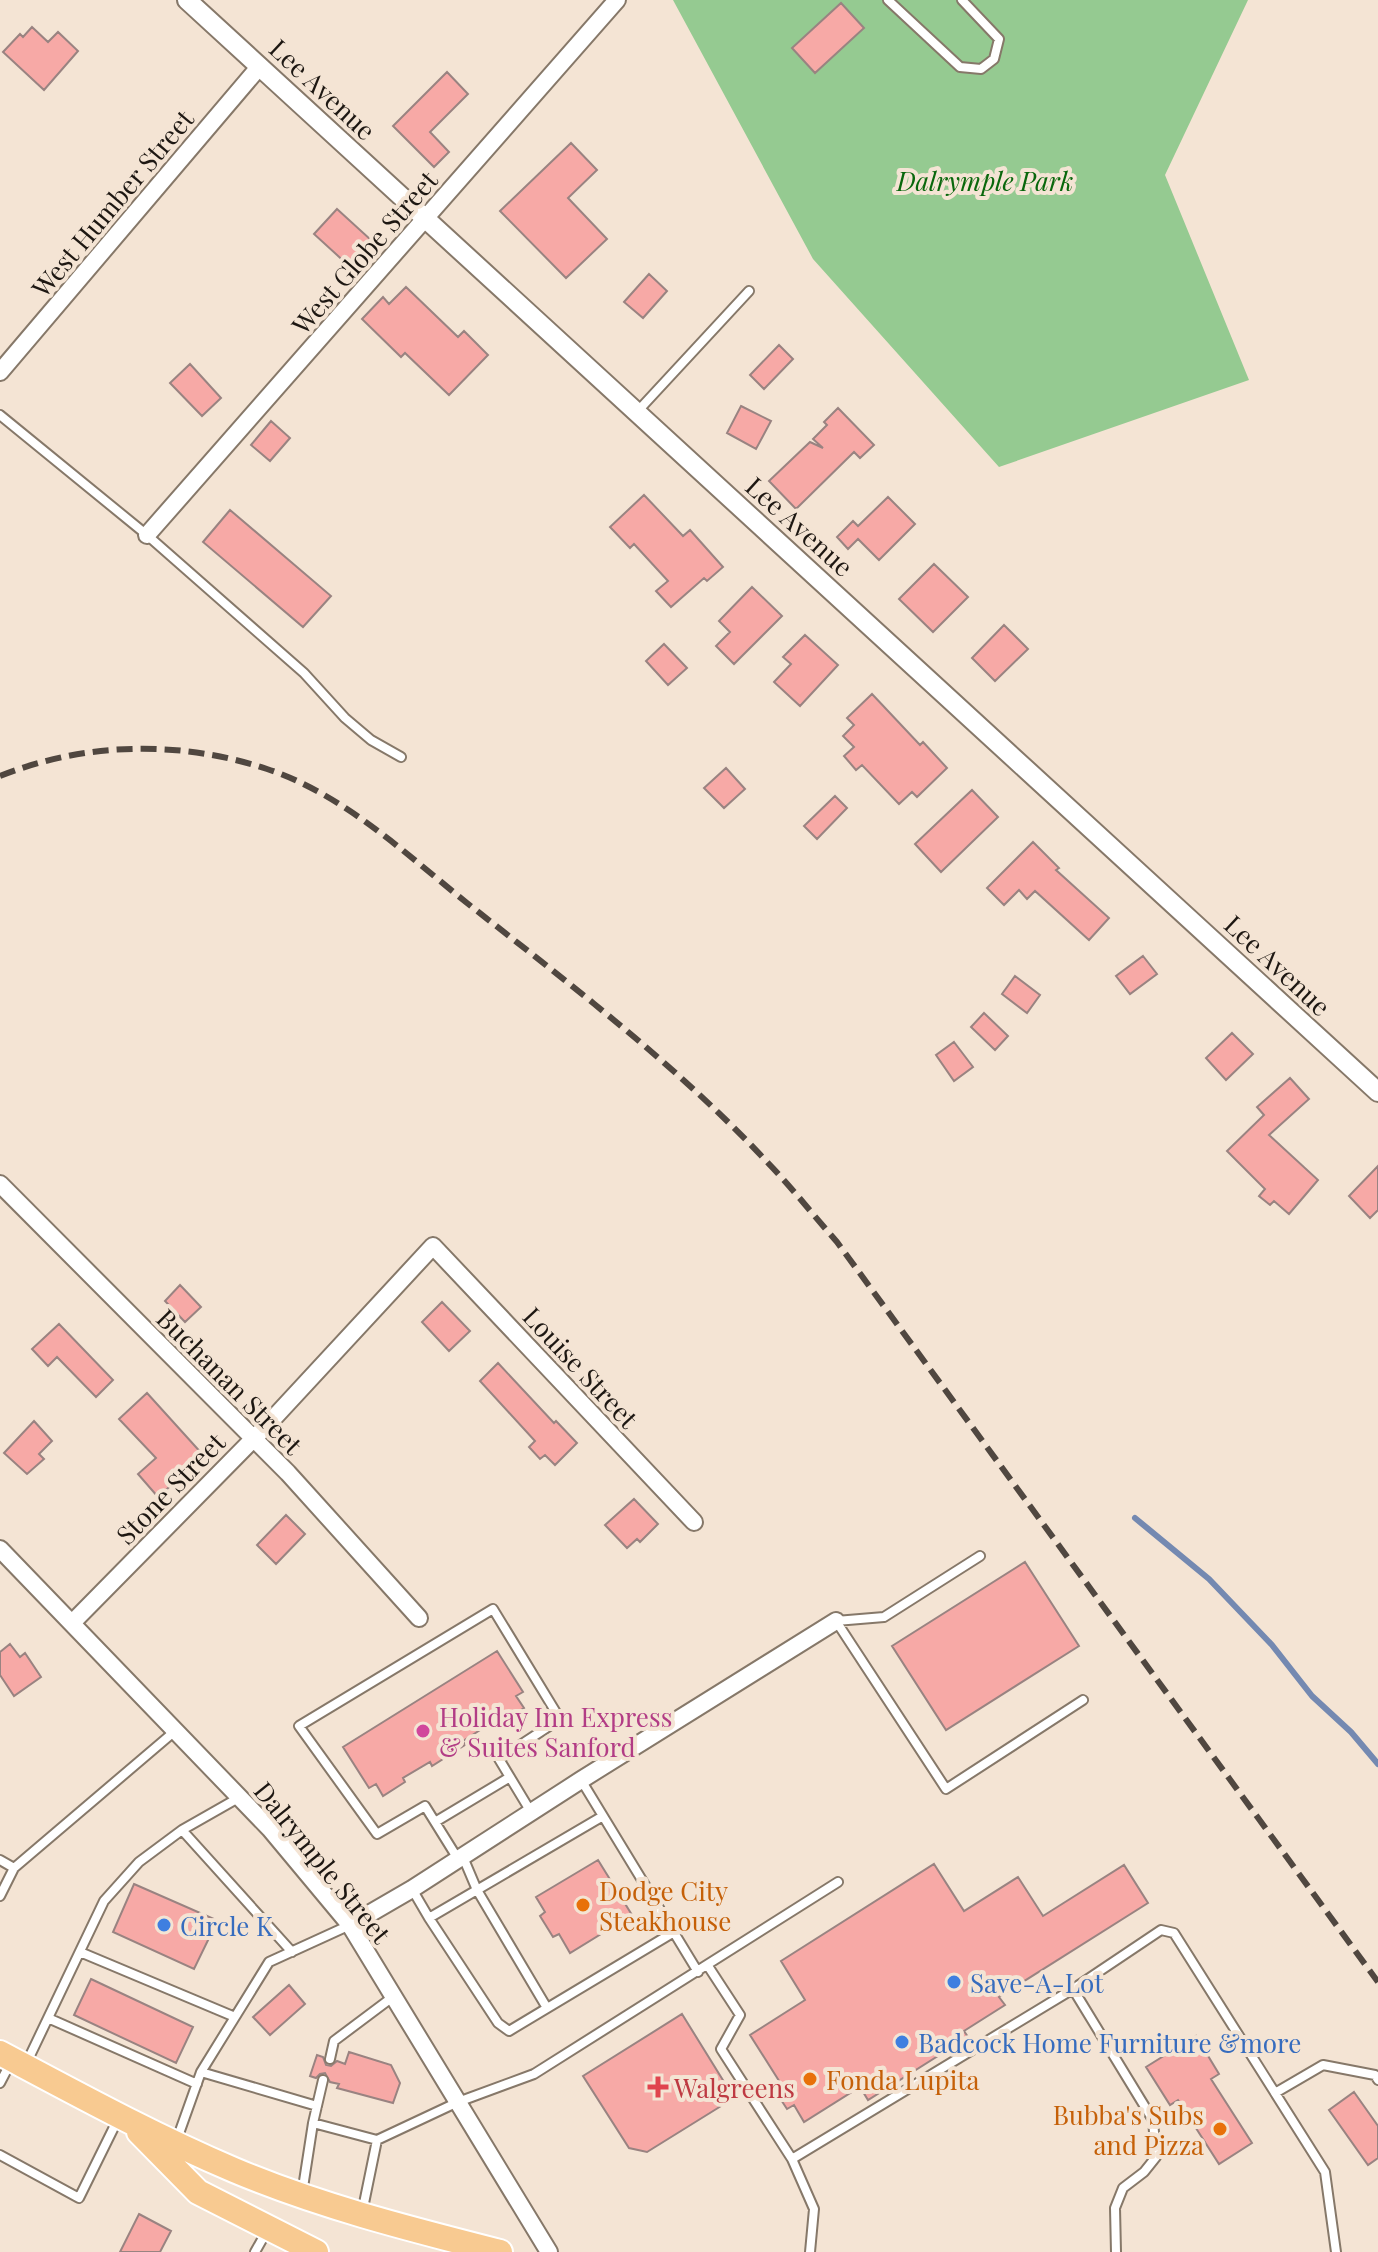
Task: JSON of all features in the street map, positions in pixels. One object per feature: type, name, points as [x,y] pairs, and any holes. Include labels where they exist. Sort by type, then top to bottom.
[{"type":"main road","points":[[12,2060],[122,2118],[235,2171],[361,2216],[500,2252]]},
{"type":"main road","points":[[122,2118],[198,2192],[316,2252]]},
{"type":"street","name":"Lee Avenue","points":[[187,0],[1378,1092]]},
{"type":"street","name":"West Globe Street","points":[[147,535],[617,0]]},
{"type":"street","name":"West Humber Street","points":[[0,372],[260,66]]},
{"type":"street","name":"Buchanan Street","points":[[0,1184],[253,1437],[419,1618]]},
{"type":"street","name":"Stone Street","points":[[73,1622],[433,1246]]},
{"type":"street","name":"Louise Street","points":[[433,1246],[694,1522]]},
{"type":"street","name":"Dalrymple Street","points":[[0,1549],[270,1829],[350,1925],[549,2252]]},
{"type":"street","points":[[350,1925],[461,1859],[836,1621]]},
{"type":"lane","points":[[888,0],[960,67],[981,69],[994,59],[999,39],[962,0]]},
{"type":"lane","points":[[636,413],[749,291]]},
{"type":"lane","points":[[0,415],[147,535],[304,673],[345,718],[371,740],[401,757]]},
{"type":"lane","points":[[980,1556],[884,1617],[836,1621],[946,1789],[1083,1700]]},
{"type":"lane","points":[[531,1812],[499,1759],[560,1719],[493,1609],[299,1726],[377,1834],[425,1806],[461,1859],[547,2008]]},
{"type":"lane","points":[[0,1896],[14,1868],[176,1730]]},
{"type":"lane","points":[[435,1822],[510,1777]]},
{"type":"lane","points":[[581,1780],[698,1972]]},
{"type":"lane","points":[[0,2083],[12,2060],[48,2018],[104,1901],[139,1862],[182,1830],[240,1797]]},
{"type":"lane","points":[[429,1918],[603,1816]]},
{"type":"lane","points":[[182,1830],[292,1952]]},
{"type":"lane","points":[[0,1860],[14,1868]]},
{"type":"lane","points":[[313,2123],[377,2140],[458,2102],[534,2074],[838,1882]]},
{"type":"lane","points":[[412,1889],[503,2029],[509,2031],[674,1932]]},
{"type":"lane","points":[[176,2143],[201,2072],[269,1962],[350,1925]]},
{"type":"lane","points":[[792,2159],[1073,1989],[1161,1930],[1174,1933],[1325,2172],[1336,2252]]},
{"type":"lane","points":[[80,1952],[235,2017]]},
{"type":"lane","points":[[708,1966],[740,2015],[721,2049],[792,2159],[814,2209],[810,2252]]},
{"type":"lane","points":[[1073,1989],[1153,2120],[1156,2157],[1144,2172],[1123,2188],[1115,2208],[1116,2252]]},
{"type":"lane","points":[[330,2059],[334,2041],[395,1996]]},
{"type":"lane","points":[[48,2018],[197,2084]]},
{"type":"lane","points":[[1275,2093],[1323,2065],[1375,2075],[1378,2080]]},
{"type":"lane","points":[[201,2072],[317,2106]]},
{"type":"lane","points":[[302,2195],[323,2080]]},
{"type":"lane","points":[[0,2155],[79,2198],[122,2118]]},
{"type":"lane","points":[[361,2216],[377,2140]]},
{"type":"lane","points":[[255,2252],[268,2228]]},
{"type":"green space","name":"Dalrymple Park","points":[[673,0],[1248,0],[1165,175],[1249,380],[999,467],[813,259]]},
{"type":"building","points":[[841,3],[864,28],[815,73],[792,48]]},
{"type":"building","points":[[32,27],[48,42],[58,32],[78,51],[44,90],[3,52],[20,34],[23,37]]},
{"type":"building","points":[[447,72],[468,94],[430,132],[449,152],[434,167],[393,126]]},
{"type":"building","points":[[571,143],[597,170],[568,198],[607,239],[566,278],[500,211]]},
{"type":"building","points":[[337,209],[371,240],[348,265],[314,234]]},
{"type":"building","points":[[649,274],[667,291],[643,318],[624,302]]},
{"type":"building","points":[[406,287],[458,337],[464,331],[488,355],[449,395],[405,353],[401,357],[362,319],[383,297],[389,304]]},
{"type":"building","points":[[779,345],[793,359],[764,389],[750,375]]},
{"type":"building","points":[[190,364],[221,398],[202,416],[170,383]]},
{"type":"building","points":[[741,406],[771,421],[756,449],[727,433]]},
{"type":"building","points":[[838,408],[874,445],[860,458],[854,452],[796,509],[769,481],[810,442],[823,448],[813,439]]},
{"type":"building","points":[[271,421],[290,438],[270,461],[251,445]]},
{"type":"building","points":[[644,495],[683,536],[690,530],[723,567],[707,581],[704,578],[671,607],[656,591],[668,581],[634,544],[630,548],[610,527]]},
{"type":"building","points":[[888,497],[915,524],[879,560],[858,539],[848,549],[837,537],[853,521],[858,526]]},
{"type":"building","points":[[230,510],[331,596],[303,627],[203,542]]},
{"type":"building","points":[[934,564],[968,597],[933,632],[899,599]]},
{"type":"building","points":[[752,587],[782,616],[734,664],[716,646],[730,632],[719,621]]},
{"type":"building","points":[[1004,625],[1028,649],[995,681],[972,658]]},
{"type":"building","points":[[805,635],[838,665],[800,706],[774,682],[791,664],[783,657]]},
{"type":"building","points":[[664,644],[687,668],[668,685],[646,661]]},
{"type":"building","points":[[872,694],[920,745],[923,742],[947,768],[917,797],[912,792],[899,804],[862,765],[856,770],[844,756],[854,747],[843,736],[854,725],[847,718]]},
{"type":"building","points":[[726,768],[745,789],[724,808],[704,788]]},
{"type":"building","points":[[972,790],[998,817],[941,872],[915,844]]},
{"type":"building","points":[[835,796],[847,808],[817,839],[804,826]]},
{"type":"building","points":[[1033,842],[1059,868],[1056,870],[1109,918],[1089,940],[1035,891],[1027,899],[1019,890],[1004,905],[987,888]]},
{"type":"building","points":[[1143,956],[1157,974],[1130,994],[1116,976]]},
{"type":"building","points":[[1015,976],[1040,995],[1027,1013],[1002,994]]},
{"type":"building","points":[[984,1013],[1008,1036],[995,1050],[971,1027]]},
{"type":"building","points":[[1232,1033],[1253,1054],[1226,1080],[1206,1058]]},
{"type":"building","points":[[954,1042],[973,1067],[954,1081],[936,1055]]},
{"type":"building","points":[[1290,1078],[1309,1099],[1269,1135],[1318,1180],[1289,1214],[1274,1201],[1270,1205],[1259,1196],[1265,1189],[1227,1151],[1264,1115],[1257,1107]]},
{"type":"building","points":[[1378,1166],[1378,1210],[1370,1218],[1349,1196]]},
{"type":"building","points":[[180,1285],[201,1307],[185,1322],[165,1301]]},
{"type":"building","points":[[442,1302],[470,1331],[449,1351],[422,1322]]},
{"type":"building","points":[[59,1324],[113,1380],[96,1397],[57,1357],[48,1366],[32,1349]]},
{"type":"building","points":[[498,1363],[577,1443],[555,1465],[545,1455],[540,1459],[529,1447],[535,1441],[480,1381]]},
{"type":"building","points":[[147,1393],[204,1456],[158,1497],[138,1474],[156,1458],[119,1419]]},
{"type":"building","points":[[34,1421],[52,1441],[39,1454],[44,1459],[27,1474],[4,1453]]},
{"type":"building","points":[[634,1499],[658,1524],[640,1542],[637,1539],[627,1548],[605,1525]]},
{"type":"building","points":[[286,1515],[305,1534],[276,1564],[257,1545]]},
{"type":"building","points":[[1025,1562],[1079,1646],[946,1730],[892,1646]]},
{"type":"building","points":[[10,1644],[20,1657],[25,1653],[41,1677],[14,1696],[0,1675],[0,1652]]},
{"type":"building","name":"Holiday Inn Express & Suites Sanford","points":[[497,1651],[523,1692],[516,1696],[524,1708],[501,1722],[499,1718],[432,1766],[430,1762],[403,1778],[405,1782],[383,1796],[376,1784],[369,1788],[343,1747]]},
{"type":"building","name":"Dodge City Steakhouse","points":[[598,1860],[632,1915],[570,1953],[559,1934],[553,1937],[540,1916],[545,1912],[536,1897]]},
{"type":"building","points":[[934,1864],[964,1911],[1018,1877],[1043,1916],[1124,1865],[1148,1903],[999,1997],[1005,2005],[964,2031],[968,2037],[868,2100],[860,2087],[804,2122],[794,2105],[787,2109],[774,2089],[781,2084],[750,2035],[805,2000],[781,1961]]},
{"type":"building","name":"Circle K","points":[[134,1884],[214,1919],[208,1933],[211,1934],[194,1969],[113,1932]]},
{"type":"building","name":"Circle K","points":[[91,1979],[193,2027],[176,2063],[74,2015]]},
{"type":"building","points":[[289,1985],[305,2004],[270,2035],[253,2017]]},
{"type":"building","name":"Walgreens","points":[[682,2014],[734,2098],[647,2152],[629,2148],[583,2076]]},
{"type":"building","points":[[1196,2036],[1219,2074],[1211,2079],[1252,2143],[1219,2164],[1178,2100],[1170,2105],[1146,2067]]},
{"type":"building","points":[[349,2052],[391,2065],[400,2083],[393,2103],[337,2088],[339,2084],[330,2082],[325,2073],[316,2078],[310,2076],[317,2055],[331,2066],[337,2061],[345,2064]]},
{"type":"building","points":[[1354,2092],[1378,2126],[1378,2158],[1368,2165],[1329,2110]]},
{"type":"building","points":[[139,2214],[171,2231],[160,2252],[120,2252]]},
{"type":"waterway","points":[[1135,1518],[1209,1579],[1272,1645],[1312,1696],[1351,1732],[1378,1764]]},
{"type":"railway","points":[[0,776],[65,756],[133,749],[201,753],[267,769],[295,780],[348,809],[373,827],[661,1060],[769,1164],[837,1242],[1378,1982]]},
{"type":"place","name":"Holiday Inn Express & Suites Sanford","points":[[423,1731]]},
{"type":"place","name":"Dodge City Steakhouse","points":[[583,1905]]},
{"type":"place","name":"Circle K","points":[[164,1925]]},
{"type":"place","name":"Save-A-Lot","points":[[954,1982]]},
{"type":"place","name":"Badcock Home Furniture &more","points":[[902,2042]]},
{"type":"place","name":"Fonda Lupita","points":[[810,2079]]},
{"type":"place","name":"Walgreens","points":[[658,2087]]},
{"type":"place","name":"Bubba's Subs and Pizza","points":[[1220,2129]]}]
